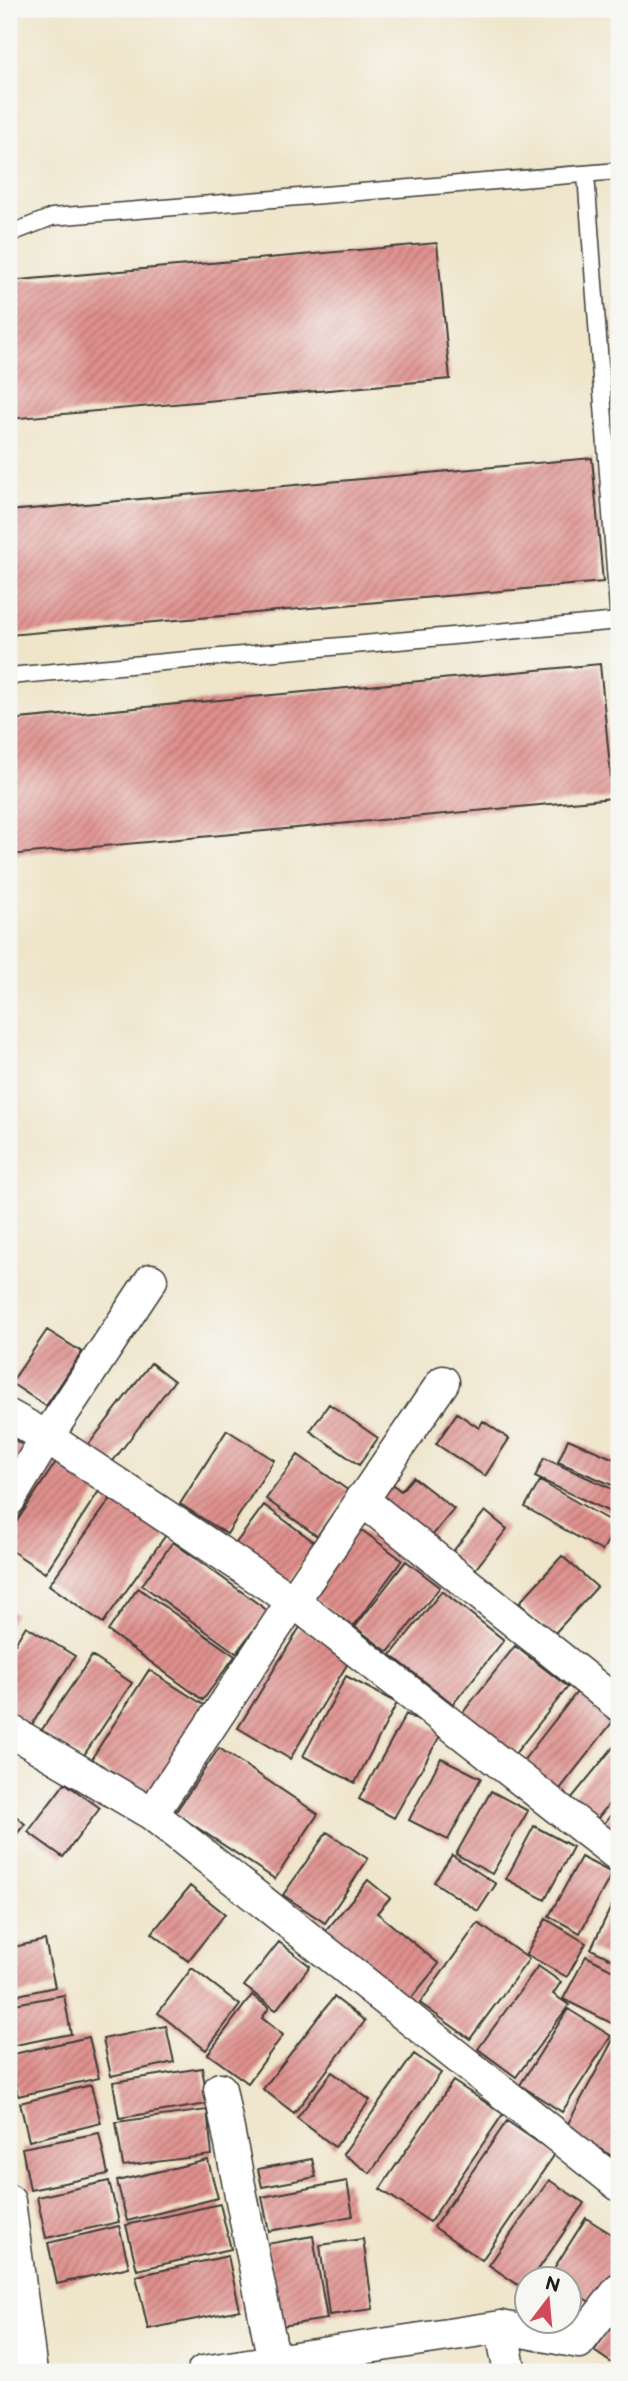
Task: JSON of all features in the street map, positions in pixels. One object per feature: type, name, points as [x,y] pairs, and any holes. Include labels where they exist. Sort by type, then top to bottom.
[{"type":"street","points":[[9,1500],[47,1437],[151,1280]]},
{"type":"street","points":[[152,1814],[361,1499],[443,1382]]},
{"type":"street","points":[[9,1416],[47,1437],[293,1601],[619,1856]]},
{"type":"street","points":[[361,1499],[619,1705]]},
{"type":"street","points":[[9,1730],[152,1814],[619,2185]]},
{"type":"street","points":[[220,2089],[275,2366]]},
{"type":"street","points":[[9,2202],[31,2372]]},
{"type":"street","points":[[203,2372],[275,2366],[501,2327],[579,2342],[619,2290]]},
{"type":"street","points":[[501,2327],[510,2372]]},
{"type":"lane","points":[[9,234],[52,217],[619,171]]},
{"type":"lane","points":[[9,676],[619,622],[586,174]]},
{"type":"building","points":[[437,243],[450,379],[9,419],[9,281]]},
{"type":"building","points":[[592,458],[603,582],[9,635],[9,511]]},
{"type":"building","points":[[600,664],[613,798],[9,855],[9,720]]},
{"type":"building","points":[[47,1330],[82,1352],[46,1406],[11,1383]]},
{"type":"building","points":[[151,1363],[174,1381],[110,1465],[86,1448]]},
{"type":"building","points":[[329,1404],[378,1438],[359,1465],[310,1431]]},
{"type":"building","points":[[457,1413],[479,1428],[483,1421],[509,1439],[485,1476],[436,1444]]},
{"type":"building","points":[[227,1430],[274,1460],[227,1534],[180,1504]]},
{"type":"building","points":[[9,1436],[30,1450],[9,1482]]},
{"type":"building","points":[[568,1439],[619,1461],[619,1488],[558,1462]]},
{"type":"building","points":[[298,1455],[349,1491],[317,1536],[266,1499]]},
{"type":"building","points":[[544,1458],[619,1492],[612,1513],[535,1477]]},
{"type":"building","points":[[56,1462],[99,1491],[45,1573],[9,1549],[9,1533]]},
{"type":"building","points":[[413,1477],[454,1509],[427,1542],[371,1498],[386,1479],[401,1491]]},
{"type":"building","points":[[540,1481],[617,1525],[602,1551],[525,1507]]},
{"type":"building","points":[[112,1497],[166,1535],[103,1623],[49,1585]]},
{"type":"building","points":[[264,1505],[317,1544],[286,1585],[233,1547]]},
{"type":"building","points":[[485,1511],[507,1529],[473,1572],[450,1555]]},
{"type":"building","points":[[359,1528],[402,1560],[353,1627],[309,1595]]},
{"type":"building","points":[[173,1542],[268,1611],[236,1653],[142,1585]]},
{"type":"building","points":[[562,1556],[597,1587],[554,1634],[519,1603]]},
{"type":"building","points":[[406,1561],[440,1587],[388,1652],[355,1627]]},
{"type":"building","points":[[138,1588],[235,1656],[203,1700],[108,1631]]},
{"type":"building","points":[[442,1591],[504,1640],[453,1704],[391,1655]]},
{"type":"building","points":[[9,1610],[16,1614],[9,1625]]},
{"type":"building","points":[[26,1626],[75,1656],[31,1726],[9,1712],[9,1653]]},
{"type":"building","points":[[300,1627],[351,1658],[290,1759],[238,1728]]},
{"type":"building","points":[[515,1646],[568,1687],[510,1760],[457,1720]]},
{"type":"building","points":[[92,1656],[132,1683],[82,1758],[41,1731]]},
{"type":"building","points":[[149,1670],[207,1707],[148,1799],[90,1761]]},
{"type":"building","points":[[346,1676],[397,1703],[355,1783],[303,1756]]},
{"type":"building","points":[[577,1692],[614,1720],[556,1794],[519,1766]]},
{"type":"building","points":[[406,1714],[441,1734],[394,1818],[359,1799]]},
{"type":"building","points":[[619,1740],[619,1792],[592,1825],[566,1805]]},
{"type":"building","points":[[219,1748],[318,1814],[275,1879],[175,1813]]},
{"type":"building","points":[[441,1758],[481,1778],[448,1840],[409,1820]]},
{"type":"building","points":[[65,1783],[100,1808],[63,1857],[28,1832]]},
{"type":"building","points":[[491,1791],[528,1811],[492,1874],[456,1854]]},
{"type":"building","points":[[619,1805],[619,1842],[601,1827]]},
{"type":"building","points":[[9,1810],[25,1824],[9,1843]]},
{"type":"building","points":[[534,1826],[573,1847],[545,1900],[506,1879]]},
{"type":"building","points":[[327,1832],[368,1859],[325,1923],[283,1895]]},
{"type":"building","points":[[452,1855],[496,1884],[478,1911],[434,1882]]},
{"type":"building","points":[[581,1857],[612,1873],[580,1933],[549,1916]]},
{"type":"building","points":[[368,1880],[390,1898],[377,1913],[439,1964],[408,2002],[324,1933]]},
{"type":"building","points":[[190,1886],[225,1914],[188,1961],[152,1933]]},
{"type":"building","points":[[619,1890],[619,1963],[591,1949]]},
{"type":"building","points":[[546,1919],[586,1943],[567,1977],[526,1954]]},
{"type":"building","points":[[478,1923],[529,1959],[470,2039],[420,2003]]},
{"type":"building","points":[[45,1940],[55,1987],[9,1997],[9,1948]]},
{"type":"building","points":[[279,1942],[310,1966],[276,2010],[244,1986]]},
{"type":"building","points":[[586,1956],[619,1973],[619,2027],[563,1999]]},
{"type":"building","points":[[538,1966],[561,1982],[553,1994],[569,2005],[516,2077],[478,2049]]},
{"type":"building","points":[[192,1968],[240,2005],[206,2050],[158,2013]]},
{"type":"building","points":[[64,1995],[71,2034],[10,2046],[9,2005]]},
{"type":"building","points":[[252,1995],[269,2008],[262,2018],[283,2035],[248,2083],[208,2054]]},
{"type":"building","points":[[334,1997],[365,2021],[294,2113],[263,2089]]},
{"type":"building","points":[[568,2009],[611,2036],[562,2112],[520,2085]]},
{"type":"building","points":[[166,2026],[174,2062],[111,2076],[103,2039]]},
{"type":"building","points":[[89,2037],[99,2078],[18,2096],[9,2055]]},
{"type":"building","points":[[614,2038],[619,2041],[619,2152],[616,2158],[564,2131]]},
{"type":"building","points":[[414,2054],[441,2073],[370,2173],[343,2154]]},
{"type":"building","points":[[202,2068],[208,2104],[119,2118],[113,2082]]},
{"type":"building","points":[[332,2072],[370,2100],[335,2147],[297,2118]]},
{"type":"building","points":[[453,2081],[503,2114],[430,2222],[380,2189]]},
{"type":"building","points":[[91,2085],[101,2123],[29,2141],[20,2103]]},
{"type":"building","points":[[207,2110],[212,2155],[123,2166],[116,2122]]},
{"type":"building","points":[[507,2121],[555,2154],[482,2260],[434,2227]]},
{"type":"building","points":[[99,2133],[108,2174],[30,2190],[22,2148]]},
{"type":"building","points":[[312,2159],[316,2177],[262,2187],[258,2169]]},
{"type":"building","points":[[208,2160],[218,2198],[127,2221],[117,2181]]},
{"type":"building","points":[[549,2180],[584,2203],[541,2266],[512,2266],[512,2281],[489,2265]]},
{"type":"building","points":[[109,2181],[119,2222],[46,2238],[37,2197]]},
{"type":"building","points":[[347,2181],[353,2216],[269,2231],[262,2197]]},
{"type":"building","points":[[220,2204],[231,2249],[137,2270],[126,2225]]},
{"type":"building","points":[[586,2218],[619,2239],[619,2267],[595,2305],[582,2297],[582,2266],[555,2266]]},
{"type":"building","points":[[119,2226],[129,2267],[57,2284],[48,2243]]},
{"type":"building","points":[[313,2236],[327,2319],[281,2326],[267,2244]]},
{"type":"building","points":[[363,2239],[373,2309],[329,2315],[320,2245]]},
{"type":"building","points":[[228,2256],[240,2310],[148,2329],[136,2276]]},
{"type":"building","points":[[619,2315],[619,2368],[594,2351]]}]
